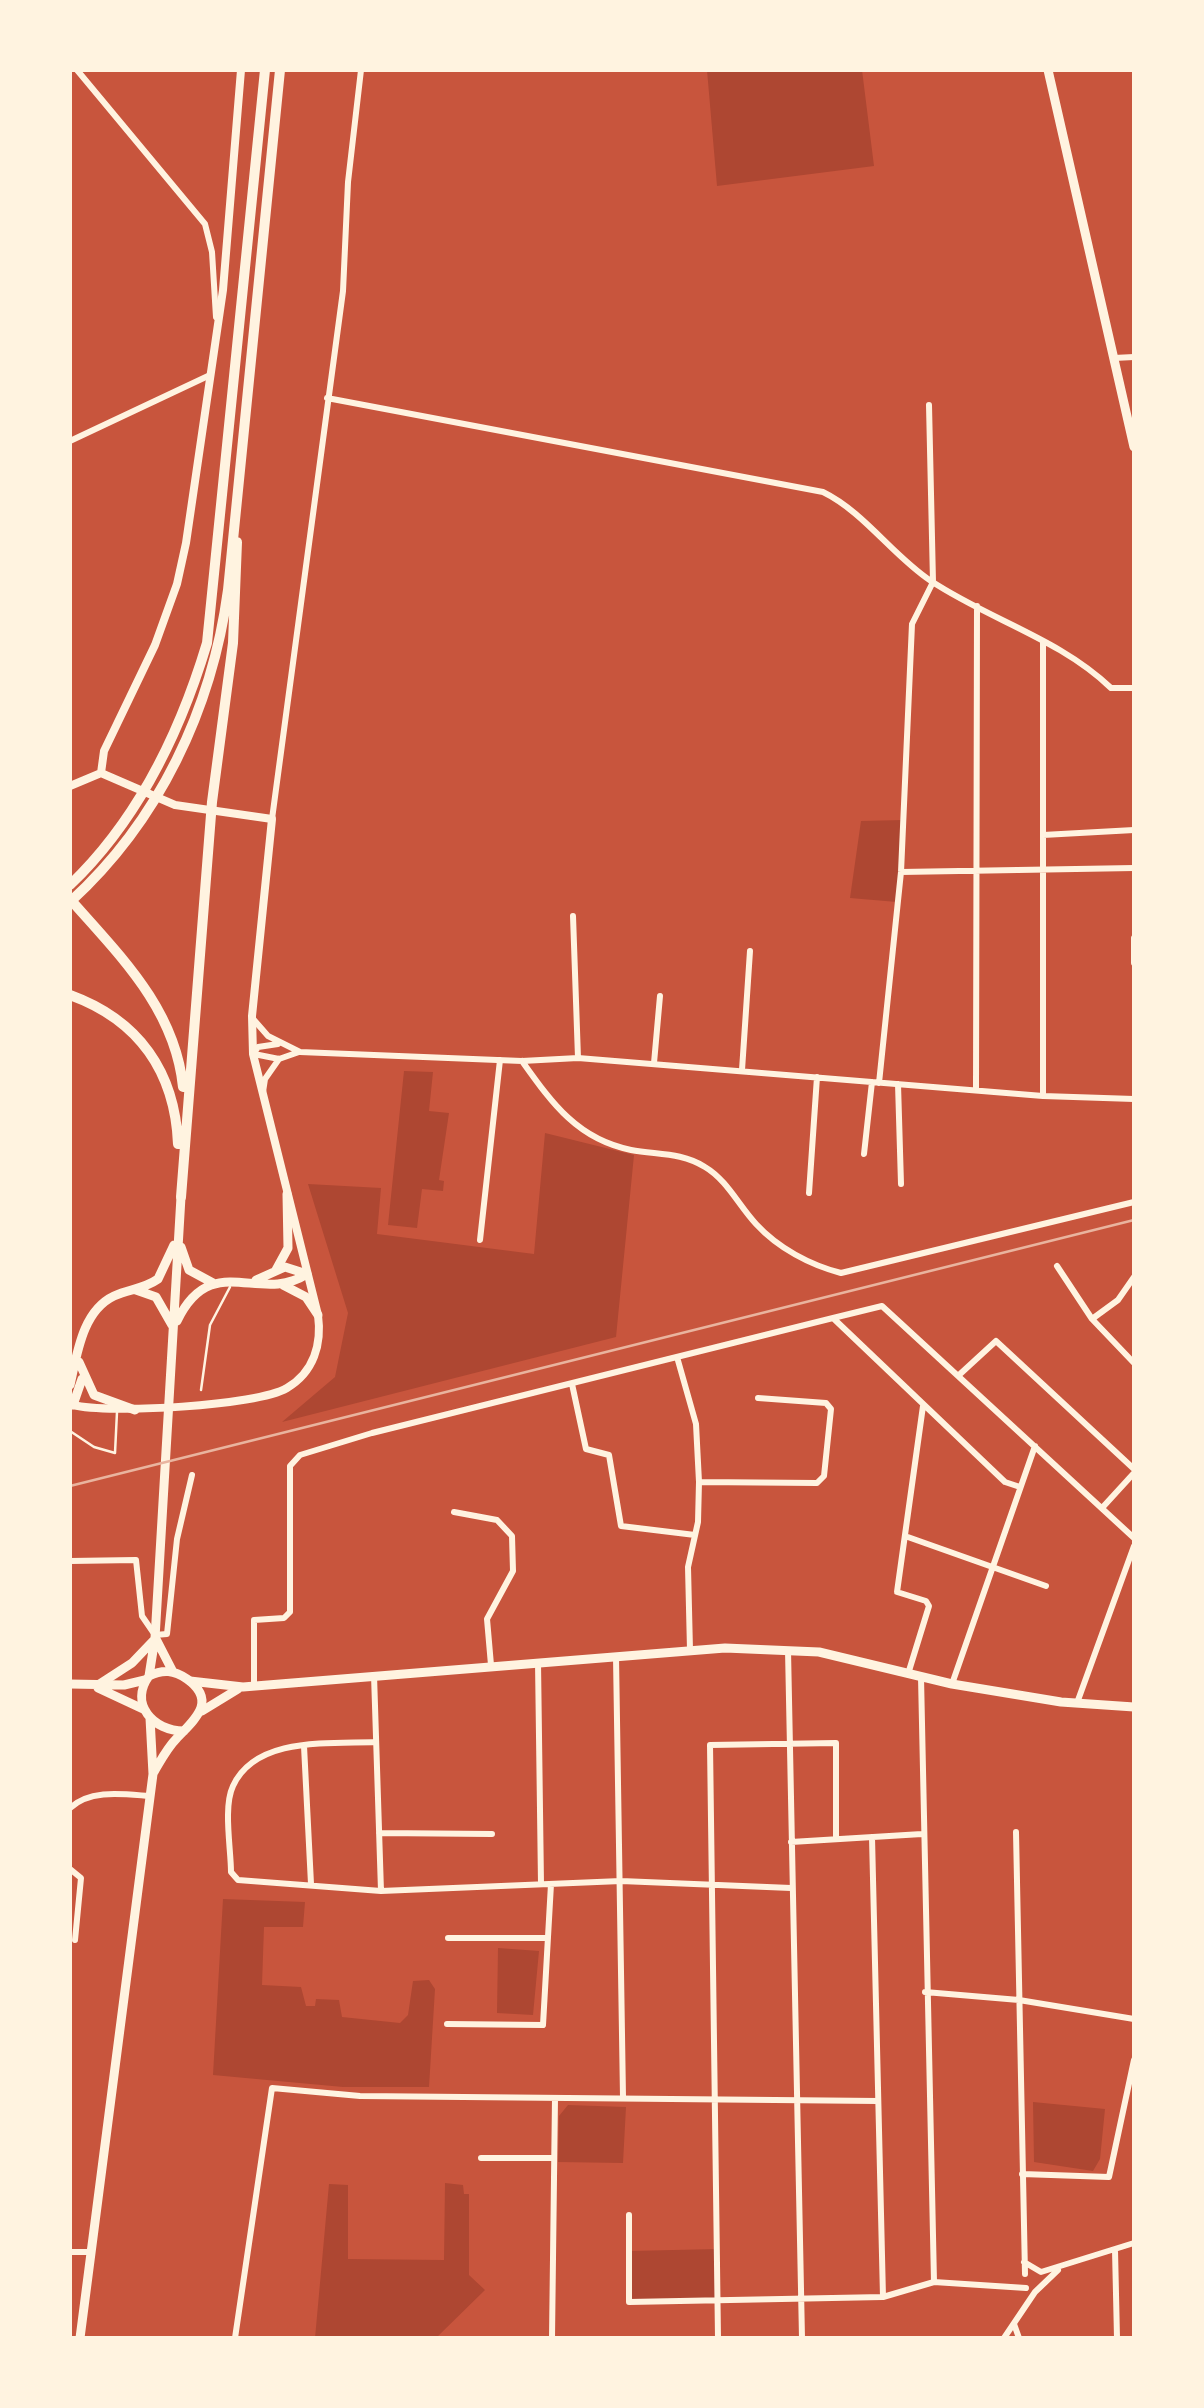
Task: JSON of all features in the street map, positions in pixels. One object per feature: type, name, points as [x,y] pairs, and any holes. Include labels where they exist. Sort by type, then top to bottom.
[{"type":"highway","points":[[72,878],[118,831],[151,779],[198,674],[215,598],[266,70]]},
{"type":"highway","points":[[185,1118],[180,1064],[154,1001],[134,971],[70,901],[87,887],[152,805],[212,675],[224,622],[280,70]]},
{"type":"highway","points":[[181,1197],[210,818],[238,578],[235,521]]},
{"type":"highway","points":[[70,995],[119,1020],[142,1039],[157,1061],[175,1108],[181,1197]]},
{"type":"main road","points":[[1048,70],[1114,358],[1129,405],[1134,447]]},
{"type":"main road","points":[[276,1270],[288,1248],[287,1194]]},
{"type":"main road","points":[[80,2338],[153,1774],[140,1695],[156,1636],[181,1197]]},
{"type":"main road","points":[[178,1233],[189,1270],[213,1282]]},
{"type":"main road","points":[[71,1402],[82,1338],[97,1309],[115,1295],[136,1290],[162,1274],[178,1233]]},
{"type":"main road","points":[[256,1280],[276,1270],[296,1268],[308,1274]]},
{"type":"main road","points":[[280,1284],[308,1274]]},
{"type":"main road","points":[[173,1328],[190,1296],[213,1282],[256,1280],[280,1284],[306,1298],[318,1314]]},
{"type":"main road","points":[[136,1290],[156,1298],[173,1328]]},
{"type":"main road","points":[[74,1379],[100,1399],[134,1410]]},
{"type":"main road","points":[[156,1636],[173,1672],[189,1680],[249,1686],[690,1650],[788,1650],[819,1652],[952,1684],[1076,1703],[1134,1707]]},
{"type":"main road","points":[[94,1686],[132,1664],[156,1636]]},
{"type":"main road","points":[[70,1684],[94,1686],[173,1672]]},
{"type":"main road","points":[[189,1680],[200,1695],[202,1711]]},
{"type":"main road","points":[[94,1686],[167,1729],[184,1731]]},
{"type":"main road","points":[[153,1774],[202,1711],[249,1686]]},
{"type":"street","points":[[77,70],[205,224],[212,252],[217,322]]},
{"type":"street","points":[[101,773],[104,751],[155,646],[178,584],[217,322],[240,70]]},
{"type":"street","points":[[71,1402],[117,1411],[285,1390],[304,1374],[316,1352],[318,1314],[262,1098],[253,1054],[252,1016],[272,819],[343,291],[348,182],[361,70]]},
{"type":"street","points":[[1114,358],[1134,357]]},
{"type":"street","points":[[70,441],[208,376]]},
{"type":"street","points":[[327,398],[824,492],[841,501],[882,543],[933,582],[1087,665],[1112,688],[1134,688]]},
{"type":"street","points":[[864,1154],[900,872],[912,624],[933,582],[929,405]]},
{"type":"street","points":[[976,1090],[977,606]]},
{"type":"street","points":[[1043,641],[1043,1096]]},
{"type":"street","points":[[70,786],[101,773],[176,805],[272,819]]},
{"type":"street","points":[[1043,835],[1134,830]]},
{"type":"street","points":[[900,872],[1134,868]]},
{"type":"street","points":[[573,916],[578,1058]]},
{"type":"street","points":[[1134,938],[1134,963]]},
{"type":"street","points":[[742,1070],[750,950]]},
{"type":"street","points":[[654,1063],[660,996]]},
{"type":"street","points":[[252,1016],[259,1029],[279,1044],[300,1052],[522,1061],[578,1058],[1043,1096],[1134,1098]]},
{"type":"street","points":[[253,1054],[258,1047],[279,1044]]},
{"type":"street","points":[[253,1054],[280,1059],[300,1052]]},
{"type":"street","points":[[262,1098],[265,1079],[280,1059]]},
{"type":"street","points":[[480,1240],[500,1060]]},
{"type":"street","points":[[522,1061],[555,1107],[597,1141],[691,1159],[709,1169],[777,1242],[823,1268],[841,1273],[1134,1202]]},
{"type":"street","points":[[809,1193],[818,1077]]},
{"type":"street","points":[[898,1084],[902,1184]]},
{"type":"street","points":[[1057,1266],[1092,1319],[1134,1362]]},
{"type":"street","points":[[1092,1319],[1118,1300],[1134,1278]]},
{"type":"street","points":[[249,1686],[252,1625],[258,1616],[284,1618],[290,1612],[293,1459],[372,1433],[882,1306],[1134,1538]]},
{"type":"street","points":[[833,1318],[1005,1482],[1020,1487]]},
{"type":"street","points":[[959,1375],[996,1341],[1134,1471],[1102,1508]]},
{"type":"street","points":[[677,1358],[696,1424],[699,1482],[688,1567],[690,1650]]},
{"type":"street","points":[[572,1384],[586,1449],[609,1456],[621,1526],[695,1535]]},
{"type":"street","points":[[699,1482],[817,1483],[824,1476],[831,1409],[826,1404],[758,1398]]},
{"type":"street","points":[[908,1674],[929,1606],[926,1601],[897,1592],[923,1405]]},
{"type":"street","points":[[952,1684],[1035,1446]]},
{"type":"street","points":[[70,1562],[136,1560],[142,1616],[156,1636],[167,1634],[177,1539],[192,1475]]},
{"type":"street","points":[[454,1512],[497,1520],[512,1536],[513,1571],[487,1619],[491,1665]]},
{"type":"street","points":[[905,1536],[1046,1586]]},
{"type":"street","points":[[1076,1703],[1134,1546]]},
{"type":"street","points":[[788,1650],[802,2338]]},
{"type":"street","points":[[616,1655],[622,2097]]},
{"type":"street","points":[[538,1661],[541,1884]]},
{"type":"street","points":[[374,1673],[381,1891]]},
{"type":"street","points":[[920,1677],[934,2282]]},
{"type":"street","points":[[376,1742],[304,1746],[269,1753],[240,1775],[231,1789],[231,1872],[238,1880],[381,1891],[622,1882],[791,1888]]},
{"type":"street","points":[[718,2338],[716,1885],[710,1745],[836,1742],[836,1840]]},
{"type":"street","points":[[304,1746],[312,1884]]},
{"type":"street","points":[[70,1808],[80,1799],[96,1795],[149,1796]]},
{"type":"street","points":[[1016,1832],[1026,2288]]},
{"type":"street","points":[[379,1833],[492,1834]]},
{"type":"street","points":[[791,1842],[922,1834]]},
{"type":"street","points":[[872,1837],[883,2297]]},
{"type":"street","points":[[70,1869],[80,1878],[75,1940]]},
{"type":"street","points":[[448,2024],[543,2025],[551,1884]]},
{"type":"street","points":[[448,1938],[546,1938]]},
{"type":"street","points":[[925,1992],[1019,2000],[1134,2019]]},
{"type":"street","points":[[1022,2174],[1109,2177],[1134,2060]]},
{"type":"street","points":[[235,2338],[272,2088],[360,2096],[878,2101]]},
{"type":"street","points":[[552,2338],[555,2098]]},
{"type":"street","points":[[481,2158],[554,2158]]},
{"type":"street","points":[[629,2215],[628,2302],[883,2297],[934,2282],[1026,2288],[1035,2292]]},
{"type":"street","points":[[1000,2286],[1134,2244]]},
{"type":"street","points":[[1114,2250],[1117,2338]]},
{"type":"street","points":[[70,2252],[90,2252]]},
{"type":"street","points":[[1024,2261],[1045,2282]]},
{"type":"street","points":[[1004,2338],[1035,2292],[1064,2266]]},
{"type":"street","points":[[1014,2324],[1019,2338]]},
{"type":"lane","points":[[202,1390],[210,1325],[232,1281]]},
{"type":"lane","points":[[70,1431],[94,1447],[115,1454],[117,1411]]},
{"type":"shaded area","points":[[707,70],[862,70],[874,166],[717,186]]},
{"type":"shaded area","points":[[903,820],[897,902],[850,898],[861,821]]},
{"type":"shaded area","points":[[404,1071],[433,1072],[429,1111],[449,1113],[439,1180],[444,1181],[443,1191],[422,1189],[417,1228],[388,1225]]},
{"type":"shaded area","points":[[545,1133],[634,1155],[616,1337],[282,1422],[335,1377],[348,1313],[308,1184],[381,1188],[377,1234],[534,1254]]},
{"type":"shaded area","points":[[223,1899],[305,1902],[303,1927],[264,1927],[262,1985],[301,1987],[306,2006],[315,2006],[316,1999],[339,2000],[342,2017],[400,2023],[408,2015],[413,1981],[429,1980],[435,1989],[429,2087],[343,2087],[213,2075]]},
{"type":"shaded area","points":[[498,1948],[539,1951],[533,2015],[497,2013]]},
{"type":"shaded area","points":[[1033,2102],[1105,2109],[1100,2159],[1093,2171],[1034,2162]]},
{"type":"shaded area","points":[[568,2105],[626,2107],[623,2163],[558,2162],[559,2116]]},
{"type":"shaded area","points":[[445,2183],[463,2185],[464,2194],[469,2194],[469,2275],[485,2290],[436,2338],[315,2338],[329,2184],[348,2185],[348,2259],[444,2260]]},
{"type":"shaded area","points":[[717,2249],[718,2300],[629,2302],[629,2251]]},
{"type":"railway","points":[[70,1486],[1134,1220]]}]
